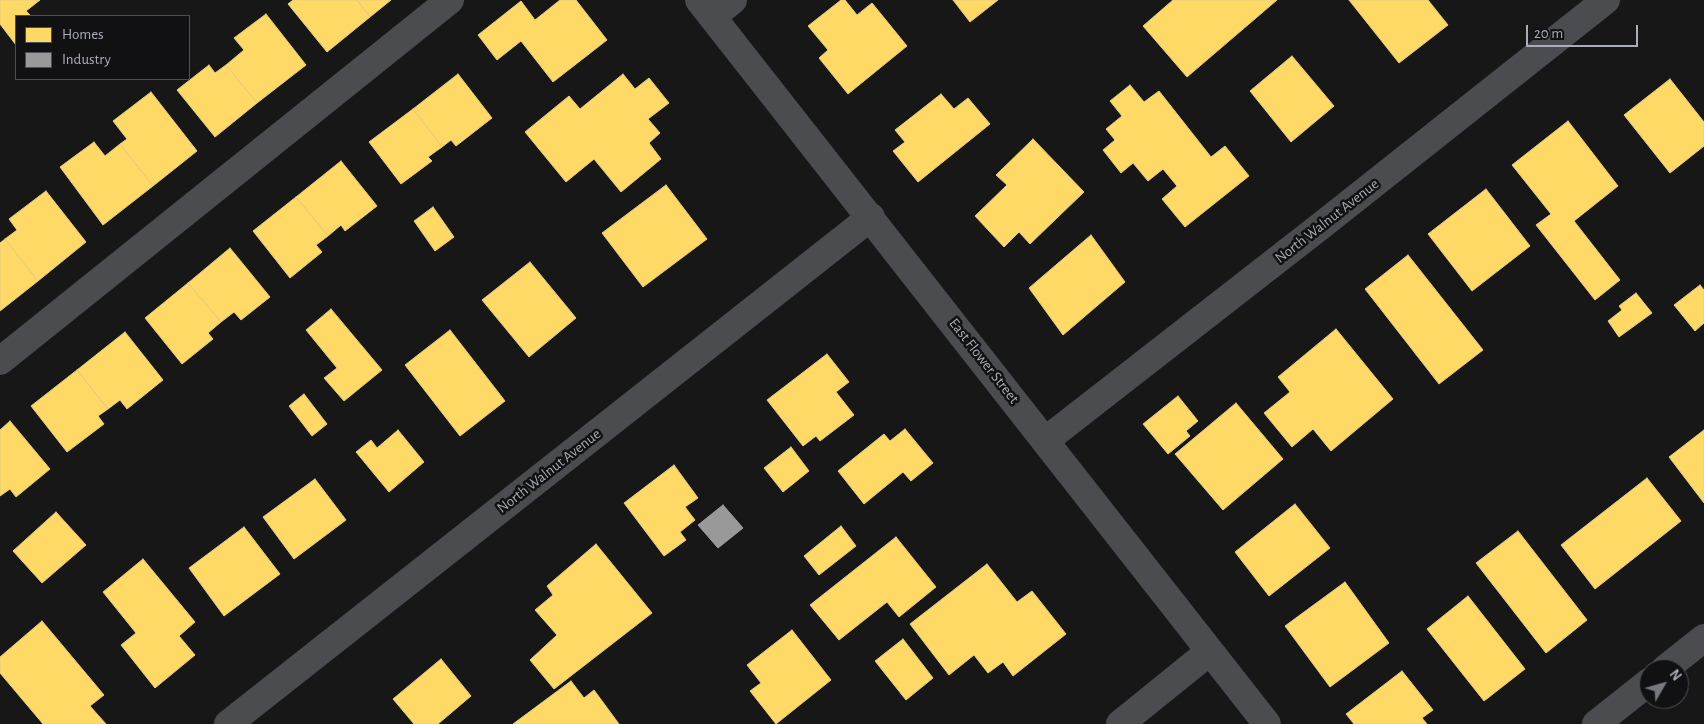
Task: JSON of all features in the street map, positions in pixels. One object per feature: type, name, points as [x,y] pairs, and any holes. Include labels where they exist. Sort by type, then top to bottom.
[{"type":"street","points":[[0,361],[450,0]]},
{"type":"street","points":[[705,8],[734,0]]},
{"type":"street","name":"North Walnut Avenue","points":[[1046,440],[1315,231],[1606,0]]},
{"type":"street","name":"East Flower Street","points":[[705,8],[1268,724]]},
{"type":"street","name":"North Walnut Avenue","points":[[228,724],[870,217]]},
{"type":"street","points":[[1678,659],[1704,638]]},
{"type":"street","points":[[1120,724],[1210,652]]},
{"type":"street","points":[[1596,724],[1639,690]]},
{"type":"building: Homes","points":[[0,0],[40,0],[26,11],[30,15],[15,15],[15,44],[0,24]]},
{"type":"building: Homes","points":[[293,0],[357,0],[370,17],[327,52],[288,4]]},
{"type":"building: Homes","points":[[357,0],[391,0],[370,17]]},
{"type":"building: Homes","points":[[560,0],[576,0],[607,40],[553,82],[521,41],[497,60],[478,35],[521,1],[535,20]]},
{"type":"building: Homes","points":[[841,0],[845,0],[857,15],[872,3],[907,46],[848,94],[819,58],[828,50],[808,26]]},
{"type":"building: Homes","points":[[953,0],[998,0],[970,22]]},
{"type":"building: Homes","points":[[1173,0],[1277,0],[1187,77],[1143,26]]},
{"type":"building: Homes","points":[[1349,0],[1428,0],[1448,25],[1399,63]]},
{"type":"building: Homes","points":[[266,14],[306,65],[257,103],[226,65],[244,50],[234,38]]},
{"type":"building: Homes","points":[[1292,56],[1334,106],[1291,142],[1250,91]]},
{"type":"building: Homes","points":[[209,65],[215,73],[226,65],[257,103],[215,137],[177,90]]},
{"type":"building: Homes","points":[[458,74],[492,118],[456,146],[451,140],[442,147],[413,109]]},
{"type":"building: Homes","points":[[623,74],[635,89],[649,78],[669,103],[648,119],[660,133],[649,143],[661,159],[621,192],[594,159],[566,182],[525,132],[569,96],[580,109]]},
{"type":"building: Homes","points":[[1670,79],[1704,122],[1704,146],[1670,173],[1624,115]]},
{"type":"building: Homes","points":[[1130,85],[1144,102],[1159,91],[1211,157],[1225,146],[1249,176],[1185,227],[1162,199],[1177,186],[1163,169],[1148,181],[1133,163],[1121,173],[1103,150],[1115,140],[1106,129],[1122,116],[1110,101]]},
{"type":"building: Homes","points":[[151,92],[197,151],[153,186],[120,144],[127,139],[113,121]]},
{"type":"building: Homes","points":[[941,94],[954,109],[968,98],[990,124],[918,182],[893,151],[905,142],[895,130]]},
{"type":"building: Homes","points":[[413,109],[442,147],[428,157],[432,161],[401,184],[369,142]]},
{"type":"building: Homes","points":[[1568,121],[1618,186],[1574,221],[1620,280],[1595,300],[1536,225],[1551,214],[1512,165]]},
{"type":"building: Homes","points":[[1033,139],[1084,192],[1030,244],[1019,232],[1004,247],[975,216],[1007,185],[996,175]]},
{"type":"building: Homes","points":[[94,142],[105,156],[120,144],[153,186],[103,225],[60,167]]},
{"type":"building: Homes","points":[[341,161],[377,206],[345,231],[341,225],[328,236],[296,197]]},
{"type":"building: Homes","points":[[666,185],[707,239],[643,287],[602,233]]},
{"type":"building: Homes","points":[[1486,189],[1530,246],[1472,291],[1428,234]]},
{"type":"building: Homes","points":[[46,191],[86,242],[38,281],[5,239],[17,230],[9,219]]},
{"type":"building: Homes","points":[[296,197],[328,236],[316,245],[322,252],[290,278],[253,231]]},
{"type":"building: Homes","points":[[433,207],[454,237],[435,251],[414,221]]},
{"type":"building: Homes","points":[[1091,235],[1125,282],[1063,335],[1029,288]]},
{"type":"building: Homes","points":[[5,239],[38,281],[0,311],[0,243]]},
{"type":"building: Homes","points":[[230,248],[270,297],[241,320],[234,312],[221,322],[188,283]]},
{"type":"building: Homes","points":[[1408,255],[1483,350],[1439,384],[1365,289]]},
{"type":"building: Homes","points":[[530,262],[576,318],[529,357],[482,300]]},
{"type":"building: Homes","points":[[188,283],[221,322],[208,333],[213,339],[182,364],[145,318]]},
{"type":"building: Homes","points":[[1700,285],[1704,290],[1704,323],[1695,331],[1674,305]]},
{"type":"building: Homes","points":[[1636,293],[1652,313],[1619,337],[1608,321],[1622,310],[1619,306]]},
{"type":"building: Homes","points":[[331,309],[382,370],[344,401],[324,378],[337,368],[306,330]]},
{"type":"building: Homes","points":[[1336,329],[1393,399],[1331,451],[1313,429],[1292,447],[1264,413],[1290,392],[1278,377]]},
{"type":"building: Homes","points":[[450,330],[505,401],[460,436],[405,365]]},
{"type":"building: Homes","points":[[125,332],[163,380],[127,409],[120,400],[108,409],[77,370]]},
{"type":"building: Homes","points":[[827,354],[849,382],[836,392],[854,415],[820,441],[816,436],[803,446],[767,400]]},
{"type":"building: Homes","points":[[77,370],[108,409],[98,416],[104,424],[67,452],[31,406]]},
{"type":"building: Homes","points":[[304,394],[327,424],[312,436],[289,406]]},
{"type":"building: Homes","points":[[1178,396],[1198,421],[1186,431],[1190,436],[1168,454],[1143,424]]},
{"type":"building: Homes","points":[[1236,403],[1283,459],[1223,510],[1175,454]]},
{"type":"building: Homes","points":[[10,421],[50,469],[16,497],[10,489],[0,496],[0,430]]},
{"type":"building: Homes","points":[[905,429],[933,463],[911,481],[903,472],[864,504],[838,471],[884,434],[890,441]]},
{"type":"building: Homes","points":[[398,430],[424,462],[389,492],[356,452],[371,440],[377,448]]},
{"type":"building: Homes","points":[[1704,430],[1704,503],[1669,457]]},
{"type":"building: Homes","points":[[791,447],[809,471],[783,492],[764,468]]},
{"type":"building: Homes","points":[[674,465],[698,498],[685,507],[695,520],[680,532],[686,540],[664,556],[624,503]]},
{"type":"building: Homes","points":[[1647,478],[1681,521],[1595,589],[1561,545]]},
{"type":"building: Homes","points":[[315,479],[346,520],[294,559],[263,517]]},
{"type":"building: Homes","points":[[1295,504],[1330,548],[1269,596],[1235,552]]},
{"type":"building: Homes","points":[[56,512],[86,545],[42,583],[13,551]]},
{"type":"building: Homes","points":[[841,526],[856,546],[819,575],[804,556]]},
{"type":"building: Homes","points":[[244,527],[280,574],[224,616],[189,568]]},
{"type":"building: Homes","points":[[1518,531],[1587,620],[1546,653],[1476,563]]},
{"type":"building: Homes","points":[[896,537],[936,587],[899,617],[887,602],[839,640],[810,605]]},
{"type":"building: Homes","points":[[596,544],[652,613],[554,689],[530,660],[557,635],[535,610],[553,595],[547,586]]},
{"type":"building: Homes","points":[[143,559],[195,622],[179,636],[195,655],[155,688],[121,645],[136,633],[103,592]]},
{"type":"building: Homes","points":[[987,564],[1017,602],[1032,591],[1066,634],[1013,676],[1003,662],[988,673],[974,655],[949,675],[910,624]]},
{"type":"building: Homes","points":[[1345,582],[1389,643],[1330,687],[1285,626]]},
{"type":"building: Homes","points":[[1468,596],[1525,669],[1484,701],[1427,629]]},
{"type":"building: Homes","points":[[42,621],[104,695],[90,706],[106,724],[43,724],[0,673],[0,657]]},
{"type":"building: Homes","points":[[792,630],[831,680],[776,724],[750,691],[761,683],[747,665]]},
{"type":"building: Homes","points":[[903,639],[933,678],[906,700],[875,661]]},
{"type":"building: Homes","points":[[441,659],[471,696],[438,724],[414,724],[393,699]]},
{"type":"building: Homes","points":[[1402,671],[1433,710],[1422,718],[1427,724],[1354,724],[1346,714]]},
{"type":"building: Homes","points":[[571,681],[584,698],[594,690],[619,724],[513,724]]},
{"type":"building: Industry","points":[[723,505],[743,528],[718,548],[698,525]]}]
